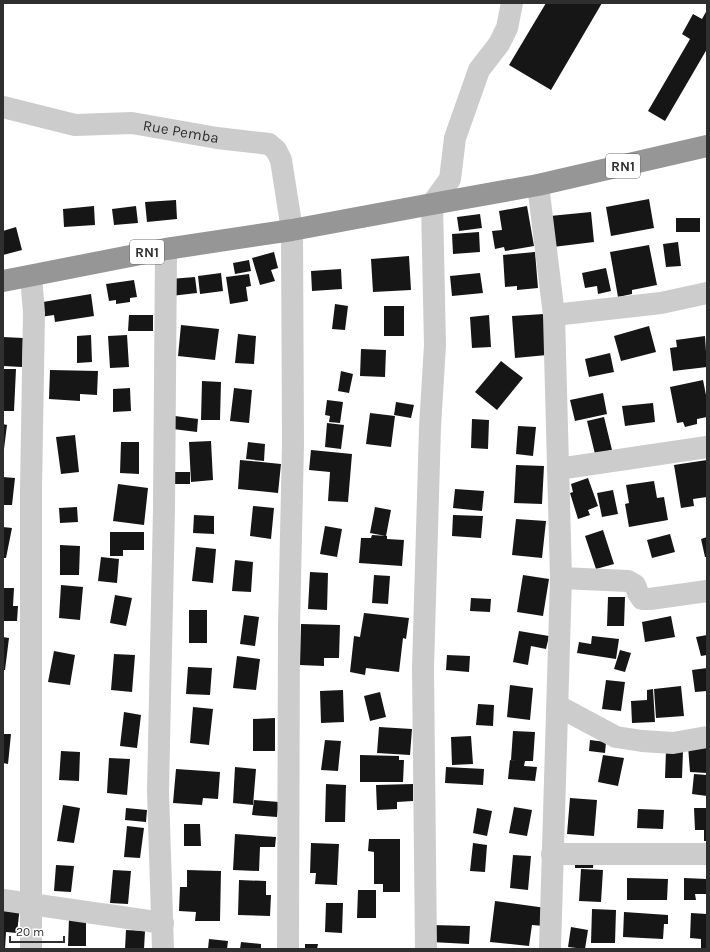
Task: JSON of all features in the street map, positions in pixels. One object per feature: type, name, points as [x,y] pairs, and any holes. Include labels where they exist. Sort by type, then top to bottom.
[{"type":"highway","name":"RN1","points":[[3,281],[166,248],[292,230],[538,185],[707,146]]},
{"type":"street","points":[[426,949],[423,668],[430,427],[435,345],[432,204],[450,180],[455,138],[479,70],[499,44],[507,28],[512,3]]},
{"type":"street","name":"Rue Pemba","points":[[3,107],[75,125],[132,123],[217,138],[269,144],[276,150],[281,160],[292,230],[293,444],[289,627],[288,949]]},
{"type":"street","points":[[538,185],[554,315],[561,578],[550,949]]},
{"type":"street","points":[[163,949],[158,791],[164,509],[166,248]]},
{"type":"street","points":[[31,276],[34,313],[31,489],[31,949]]},
{"type":"street","points":[[554,315],[661,303],[707,294]]},
{"type":"street","points":[[558,468],[707,447]]},
{"type":"street","points":[[561,578],[628,581],[635,586],[642,599],[707,591]]},
{"type":"street","points":[[558,706],[616,737],[642,742],[673,742],[707,738]]},
{"type":"street","points":[[552,854],[707,854]]},
{"type":"street","points":[[3,900],[163,923]]},
{"type":"building","points":[[546,3],[602,3],[551,90],[509,65]]},
{"type":"building","points":[[707,10],[707,49],[665,121],[648,111],[690,39],[682,34],[693,14],[702,19]]},
{"type":"building","points":[[649,199],[654,228],[611,236],[606,207]]},
{"type":"building","points":[[176,200],[177,219],[147,222],[145,202]]},
{"type":"building","points":[[94,206],[95,225],[64,227],[63,209]]},
{"type":"building","points":[[136,206],[138,223],[114,225],[112,209]]},
{"type":"building","points":[[527,206],[534,246],[505,251],[504,247],[495,249],[492,231],[502,230],[499,211]]},
{"type":"building","points":[[591,212],[594,242],[553,247],[550,216]]},
{"type":"building","points":[[480,214],[482,228],[459,231],[457,217]]},
{"type":"building","points":[[676,218],[700,218],[700,232],[676,232]]},
{"type":"building","points":[[16,227],[22,250],[3,255],[3,231]]},
{"type":"building","points":[[479,232],[480,252],[453,254],[452,234]]},
{"type":"building","points":[[678,242],[681,266],[666,267],[663,244]]},
{"type":"building","points":[[649,245],[657,285],[632,290],[632,294],[618,297],[610,252]]},
{"type":"building","points":[[274,252],[278,268],[271,270],[275,281],[260,285],[252,258]]},
{"type":"building","points":[[535,252],[538,288],[517,290],[517,286],[505,287],[503,255]]},
{"type":"building","points":[[409,256],[411,290],[373,292],[371,259]]},
{"type":"building","points":[[249,260],[251,271],[235,274],[233,263]]},
{"type":"building","points":[[606,268],[611,291],[598,294],[597,286],[585,288],[582,273]]},
{"type":"building","points":[[341,269],[342,289],[312,291],[311,271]]},
{"type":"building","points":[[221,273],[223,291],[200,294],[198,276]]},
{"type":"building","points":[[480,273],[483,293],[452,296],[450,276]]},
{"type":"building","points":[[249,274],[251,286],[246,287],[248,301],[230,304],[226,277]]},
{"type":"building","points":[[195,277],[197,293],[171,296],[170,279]]},
{"type":"building","points":[[134,280],[137,297],[130,298],[130,302],[116,304],[116,300],[109,301],[106,284]]},
{"type":"building","points":[[91,294],[94,316],[55,322],[54,315],[40,317],[37,303]]},
{"type":"building","points":[[335,304],[348,306],[345,330],[332,329]]},
{"type":"building","points":[[384,306],[404,306],[404,336],[384,336]]},
{"type":"building","points":[[544,314],[547,355],[515,358],[512,316]]},
{"type":"building","points":[[129,315],[153,315],[153,331],[128,331]]},
{"type":"building","points":[[489,315],[491,347],[472,348],[470,317]]},
{"type":"building","points":[[181,325],[219,329],[215,360],[178,356]]},
{"type":"building","points":[[649,326],[656,352],[621,361],[614,336]]},
{"type":"building","points":[[238,334],[256,336],[254,364],[235,363]]},
{"type":"building","points":[[91,335],[92,362],[77,363],[77,336]]},
{"type":"building","points":[[127,335],[129,367],[110,368],[108,336]]},
{"type":"building","points":[[705,336],[707,367],[673,371],[670,348],[677,347],[676,340]]},
{"type":"building","points":[[3,337],[23,338],[22,367],[3,366]]},
{"type":"building","points":[[361,349],[386,350],[385,377],[360,376]]},
{"type":"building","points":[[610,353],[614,372],[589,377],[585,359]]},
{"type":"building","points":[[501,361],[523,378],[497,410],[475,392]]},
{"type":"building","points":[[3,369],[16,369],[14,411],[3,411]]},
{"type":"building","points":[[50,370],[98,371],[97,395],[80,394],[80,401],[49,399]]},
{"type":"building","points":[[341,371],[353,374],[349,393],[338,391]]},
{"type":"building","points":[[703,380],[707,400],[707,417],[697,419],[697,424],[685,427],[683,422],[677,423],[670,387]]},
{"type":"building","points":[[202,381],[221,382],[220,420],[201,420]]},
{"type":"building","points":[[130,388],[131,411],[113,412],[113,389]]},
{"type":"building","points":[[234,388],[252,390],[249,423],[230,421]]},
{"type":"building","points":[[603,393],[607,414],[575,421],[570,400]]},
{"type":"building","points":[[327,400],[343,402],[340,423],[329,422],[330,416],[325,415]]},
{"type":"building","points":[[396,402],[414,405],[411,418],[394,415]]},
{"type":"building","points":[[653,403],[655,422],[625,426],[622,406]]},
{"type":"building","points":[[370,413],[395,416],[391,447],[366,444]]},
{"type":"building","points":[[175,416],[198,419],[197,432],[173,429]]},
{"type":"building","points":[[604,417],[612,450],[595,454],[587,421]]},
{"type":"building","points":[[472,419],[489,420],[488,449],[471,448]]},
{"type":"building","points":[[327,423],[344,425],[341,449],[325,447]]},
{"type":"building","points":[[3,424],[7,425],[4,449],[3,449]]},
{"type":"building","points":[[518,426],[536,427],[533,456],[516,454]]},
{"type":"building","points":[[75,435],[79,472],[61,474],[56,437]]},
{"type":"building","points":[[211,441],[213,480],[191,482],[189,442]]},
{"type":"building","points":[[121,442],[139,442],[139,474],[120,473]]},
{"type":"building","points":[[248,442],[265,444],[264,461],[246,459]]},
{"type":"building","points":[[311,450],[352,454],[348,502],[328,501],[330,472],[309,470]]},
{"type":"building","points":[[240,460],[281,464],[278,493],[238,489]]},
{"type":"building","points":[[707,460],[707,497],[693,499],[694,506],[681,508],[674,465]]},
{"type":"building","points":[[516,465],[544,466],[542,504],[514,503]]},
{"type":"building","points":[[173,472],[190,472],[190,484],[173,484]]},
{"type":"building","points":[[3,477],[15,478],[12,505],[3,505]]},
{"type":"building","points":[[588,478],[598,506],[588,510],[590,515],[578,519],[570,493],[573,492],[571,484]]},
{"type":"building","points":[[654,481],[657,498],[664,497],[668,520],[629,527],[625,504],[629,503],[626,485]]},
{"type":"building","points":[[118,484],[148,488],[144,525],[113,521]]},
{"type":"building","points":[[455,489],[484,491],[482,511],[453,508]]},
{"type":"building","points":[[613,490],[618,514],[602,517],[597,493]]},
{"type":"building","points":[[253,506],[274,508],[271,539],[250,536]]},
{"type":"building","points":[[77,507],[78,522],[60,523],[59,508]]},
{"type":"building","points":[[375,507],[391,510],[386,536],[370,533]]},
{"type":"building","points":[[194,515],[214,516],[214,534],[193,533]]},
{"type":"building","points":[[453,515],[483,516],[481,538],[452,536]]},
{"type":"building","points":[[516,519],[546,521],[542,558],[512,555]]},
{"type":"building","points":[[325,526],[342,529],[337,557],[320,554]]},
{"type":"building","points":[[3,527],[12,528],[6,558],[3,558]]},
{"type":"building","points":[[603,530],[614,564],[596,569],[585,536]]},
{"type":"building","points":[[110,532],[144,532],[144,550],[123,550],[123,556],[110,556]]},
{"type":"building","points":[[670,534],[675,552],[652,558],[647,540]]},
{"type":"building","points":[[372,535],[387,536],[387,539],[404,540],[402,566],[359,563],[361,538],[371,538]]},
{"type":"building","points":[[707,537],[707,557],[705,557],[701,539]]},
{"type":"building","points":[[60,545],[80,546],[79,575],[60,575]]},
{"type":"building","points":[[196,547],[216,549],[213,583],[192,581]]},
{"type":"building","points":[[101,557],[119,559],[117,583],[98,581]]},
{"type":"building","points":[[235,560],[253,562],[251,592],[232,591]]},
{"type":"building","points":[[310,572],[328,573],[327,610],[308,609]]},
{"type":"building","points":[[374,575],[390,576],[388,604],[372,603]]},
{"type":"building","points":[[523,575],[549,579],[543,616],[517,612]]},
{"type":"building","points":[[61,585],[83,587],[80,620],[59,618]]},
{"type":"building","points":[[3,588],[14,588],[13,606],[18,606],[17,621],[3,621]]},
{"type":"building","points":[[115,595],[132,598],[126,626],[110,623]]},
{"type":"building","points":[[608,597],[625,597],[624,626],[607,626]]},
{"type":"building","points":[[471,598],[491,599],[490,612],[470,611]]},
{"type":"building","points":[[189,610],[207,610],[207,643],[189,643]]},
{"type":"building","points":[[364,613],[409,618],[406,639],[403,638],[399,672],[366,668],[365,675],[350,672],[354,636],[360,637]]},
{"type":"building","points":[[244,615],[259,617],[255,646],[240,644]]},
{"type":"building","points":[[671,616],[675,637],[645,642],[642,622]]},
{"type":"building","points":[[301,624],[340,625],[339,658],[324,658],[324,666],[300,665]]},
{"type":"building","points":[[519,631],[549,636],[546,649],[531,646],[528,665],[513,662]]},
{"type":"building","points":[[707,635],[707,655],[701,656],[696,637]]},
{"type":"building","points":[[592,636],[619,639],[616,659],[577,653],[579,642],[591,644]]},
{"type":"building","points":[[3,637],[9,638],[5,670],[3,670]]},
{"type":"building","points":[[620,650],[631,653],[625,672],[614,669]]},
{"type":"building","points":[[54,651],[75,655],[70,685],[48,682]]},
{"type":"building","points":[[114,654],[135,655],[132,692],[111,690]]},
{"type":"building","points":[[447,655],[470,656],[469,672],[446,670]]},
{"type":"building","points":[[237,656],[260,659],[256,690],[233,688]]},
{"type":"building","points":[[188,667],[212,668],[210,695],[186,694]]},
{"type":"building","points":[[707,668],[707,691],[695,692],[692,670]]},
{"type":"building","points":[[606,680],[625,682],[621,711],[602,709]]},
{"type":"building","points":[[510,685],[533,688],[530,720],[507,717]]},
{"type":"building","points":[[681,686],[684,716],[656,718],[654,689]]},
{"type":"building","points":[[653,689],[655,722],[632,723],[631,701],[647,700],[647,690]]},
{"type":"building","points":[[343,690],[344,722],[321,723],[320,691]]},
{"type":"building","points":[[380,692],[386,717],[370,721],[364,696]]},
{"type":"building","points":[[478,704],[494,705],[493,726],[476,725]]},
{"type":"building","points":[[193,707],[213,709],[209,745],[190,743]]},
{"type":"building","points":[[124,712],[141,715],[137,748],[120,746]]},
{"type":"building","points":[[275,718],[275,751],[253,751],[253,719]]},
{"type":"building","points":[[379,727],[412,729],[410,755],[377,753]]},
{"type":"building","points":[[513,731],[535,732],[533,761],[525,761],[524,766],[537,767],[535,781],[508,779],[510,760],[517,761],[511,760]]},
{"type":"building","points":[[3,734],[11,734],[8,764],[3,763]]},
{"type":"building","points":[[471,736],[473,764],[452,765],[451,737]]},
{"type":"building","points":[[325,740],[341,741],[338,771],[321,770]]},
{"type":"building","points":[[590,740],[606,742],[605,753],[589,751]]},
{"type":"building","points":[[707,745],[707,773],[690,772],[688,746]]},
{"type":"building","points":[[666,750],[683,751],[682,778],[665,778]]},
{"type":"building","points":[[61,751],[80,752],[79,781],[59,780]]},
{"type":"building","points":[[360,755],[399,756],[399,760],[404,760],[403,782],[360,782]]},
{"type":"building","points":[[603,755],[624,758],[618,786],[598,782]]},
{"type":"building","points":[[109,758],[130,759],[127,795],[107,793]]},
{"type":"building","points":[[235,767],[256,769],[253,805],[233,803]]},
{"type":"building","points":[[446,767],[484,769],[483,785],[445,783]]},
{"type":"building","points":[[176,769],[220,772],[218,799],[203,798],[202,805],[173,803]]},
{"type":"building","points":[[694,774],[707,775],[707,796],[692,794]]},
{"type":"building","points":[[326,784],[346,785],[345,822],[325,822]]},
{"type":"building","points":[[413,784],[413,801],[397,802],[397,809],[377,810],[376,785]]},
{"type":"building","points":[[570,798],[597,800],[594,836],[567,834]]},
{"type":"building","points":[[254,800],[279,802],[277,817],[252,815]]},
{"type":"building","points":[[63,805],[80,808],[74,843],[57,841]]},
{"type":"building","points":[[514,807],[532,810],[527,836],[509,833]]},
{"type":"building","points":[[126,808],[147,810],[146,822],[125,820]]},
{"type":"building","points":[[477,808],[492,811],[487,836],[473,833]]},
{"type":"building","points":[[694,808],[707,808],[707,841],[704,841],[704,830],[695,830]]},
{"type":"building","points":[[638,809],[664,810],[663,829],[637,828]]},
{"type":"building","points":[[184,824],[200,824],[201,846],[184,846]]},
{"type":"building","points":[[127,826],[144,828],[140,858],[124,857]]},
{"type":"building","points":[[235,834],[276,837],[275,847],[260,847],[259,871],[233,870]]},
{"type":"building","points":[[369,839],[400,839],[400,892],[383,892],[383,884],[374,884],[374,852],[368,851]]},
{"type":"building","points":[[311,843],[339,844],[337,885],[315,884],[316,873],[310,873]]},
{"type":"building","points":[[473,843],[487,845],[485,872],[470,871]]},
{"type":"building","points":[[513,855],[531,856],[528,890],[510,888]]},
{"type":"building","points":[[575,857],[594,857],[593,868],[575,868]]},
{"type":"building","points":[[56,865],[74,866],[71,892],[54,891]]},
{"type":"building","points":[[581,869],[603,870],[601,902],[579,901]]},
{"type":"building","points":[[113,870],[131,871],[128,904],[110,903]]},
{"type":"building","points":[[187,870],[221,871],[220,921],[195,921],[196,912],[179,911],[180,887],[187,887]]},
{"type":"building","points":[[627,878],[668,879],[667,900],[627,900]]},
{"type":"building","points":[[684,878],[707,879],[707,894],[695,894],[696,900],[684,900]]},
{"type":"building","points":[[239,880],[266,881],[266,895],[271,895],[270,916],[238,915]]},
{"type":"building","points":[[358,890],[376,890],[376,918],[357,918]]},
{"type":"building","points":[[495,901],[546,908],[544,926],[532,925],[529,946],[490,942]]},
{"type":"building","points":[[326,903],[343,903],[342,933],[325,932]]},
{"type":"building","points":[[3,904],[20,906],[17,933],[6,932],[5,949],[3,949]]},
{"type":"building","points":[[592,909],[616,910],[615,943],[591,943]]},
{"type":"building","points":[[624,912],[668,915],[668,924],[664,924],[663,939],[623,937]]},
{"type":"building","points":[[691,913],[707,914],[707,948],[701,948],[701,939],[690,938]]},
{"type":"building","points":[[69,918],[86,918],[86,946],[68,946]]},
{"type":"building","points":[[432,925],[470,926],[469,944],[431,942]]},
{"type":"building","points":[[571,927],[588,930],[585,949],[568,947]]},
{"type":"building","points":[[126,930],[145,931],[144,949],[125,949]]},
{"type":"building","points":[[209,939],[228,941],[227,949],[208,949]]},
{"type":"building","points":[[241,942],[261,944],[261,949],[240,949]]},
{"type":"building","points":[[305,944],[318,944],[317,949],[305,949]]}]
